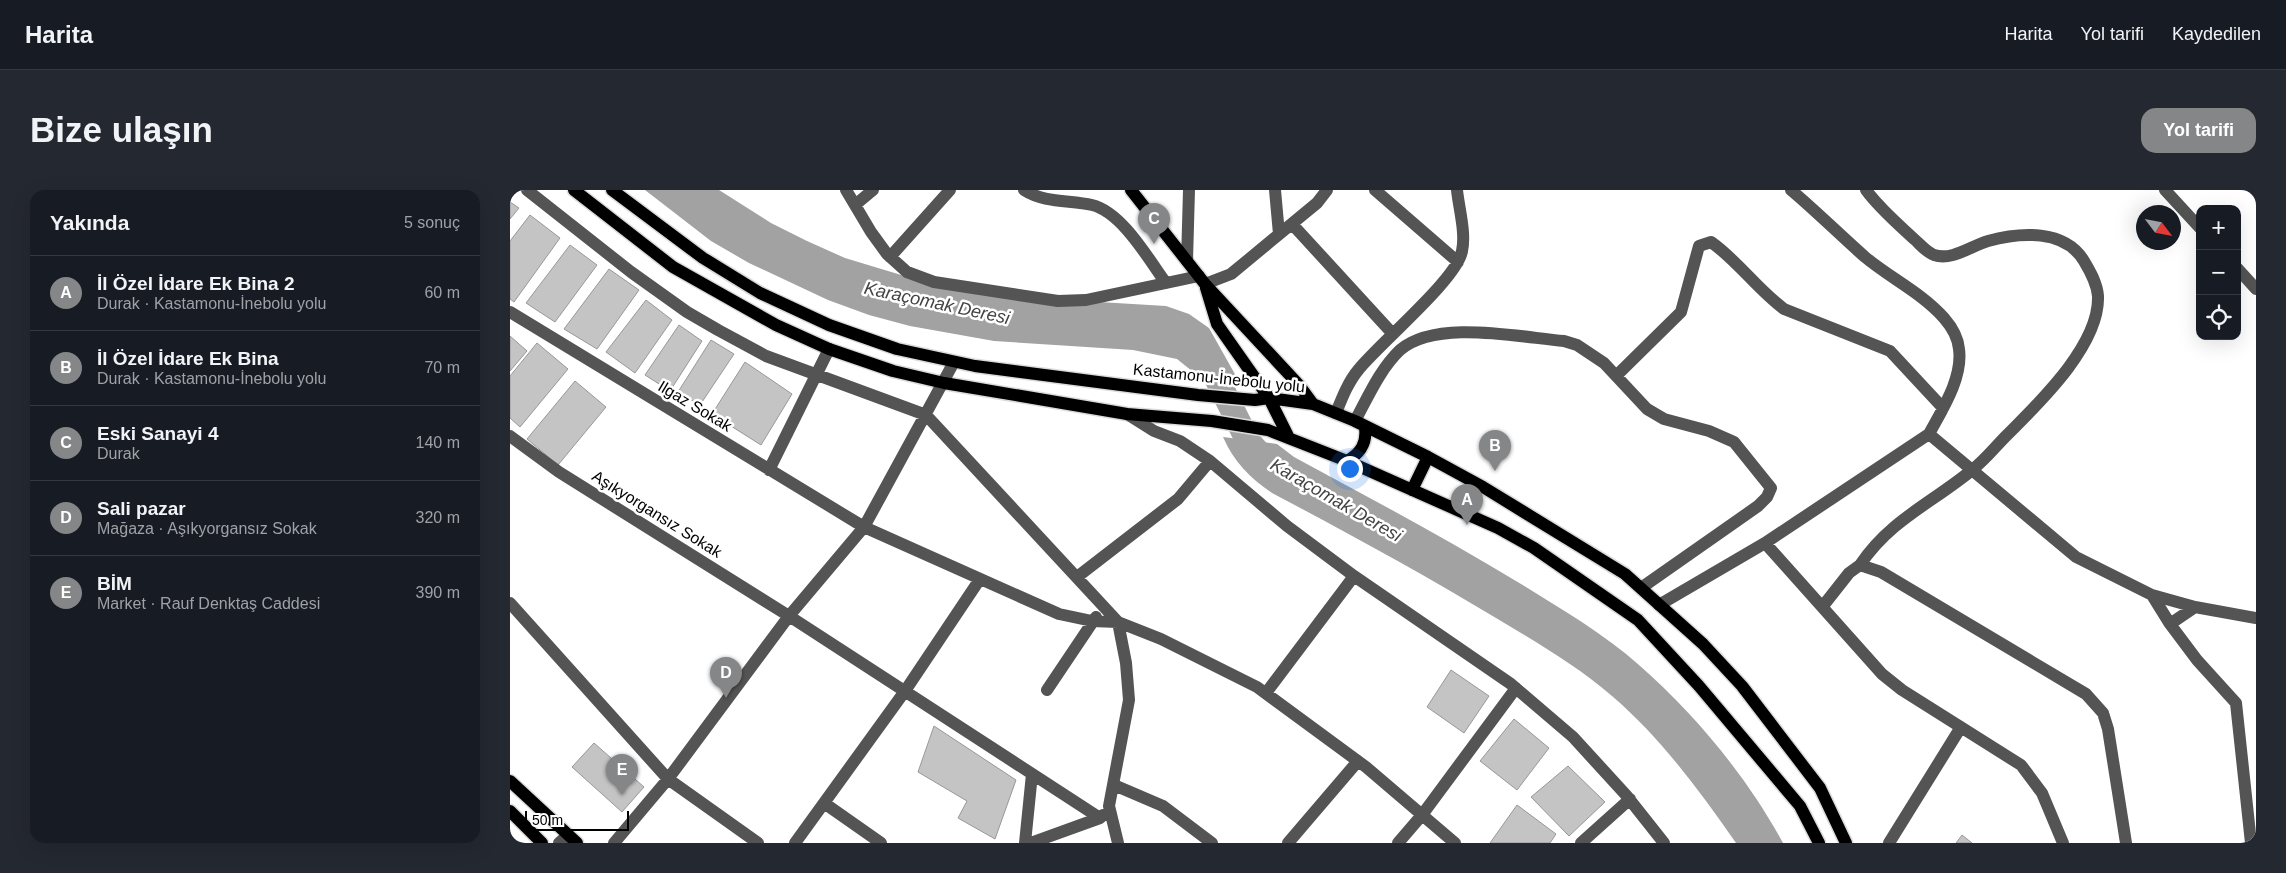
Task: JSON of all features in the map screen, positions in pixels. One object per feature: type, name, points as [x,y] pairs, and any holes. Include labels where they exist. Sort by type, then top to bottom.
[{"type":"main road","points":[[574,190],[673,267],[776,325],[829,349],[944,384],[1127,414],[1212,421],[1268,430],[1288,436],[1347,461],[1498,528],[1534,548],[1638,620],[1699,686],[1800,806],[1819,843]]},
{"type":"main road","name":"Kastamonu-İnebolu yolu","points":[[612,190],[703,258],[760,293],[860,336],[896,349],[975,366],[1198,394],[1255,400],[1269,398],[1313,404],[1360,424],[1428,457],[1483,487],[1625,574],[1703,644],[1742,686],[1820,788],[1846,843]]},
{"type":"main road","points":[[1131,190],[1202,280],[1299,385],[1313,404]]},
{"type":"main road","points":[[1202,280],[1217,324],[1269,398],[1288,436]]},
{"type":"main road","points":[[1347,461],[1355,456],[1363,446],[1366,438],[1360,424]]},
{"type":"main road","points":[[1412,490],[1428,457]]},
{"type":"main road","points":[[510,782],[568,840]]},
{"type":"main road","points":[[510,811],[542,843]]},
{"type":"street","points":[[526,190],[631,272],[687,312],[766,356],[926,415],[1118,622],[1199,657],[1266,693],[1358,761],[1456,843]]},
{"type":"street","points":[[846,190],[871,232],[890,257],[908,272],[934,282],[1058,301],[1086,300],[1166,283],[1202,280],[1232,274],[1317,203],[1327,190]]},
{"type":"street","points":[[855,205],[872,190]]},
{"type":"street","points":[[890,257],[950,190]]},
{"type":"street","points":[[1024,190],[1030,194],[1094,206],[1106,211],[1129,234],[1166,283]]},
{"type":"street","points":[[1187,261],[1189,190]]},
{"type":"street","points":[[1275,190],[1279,234]]},
{"type":"street","points":[[1375,190],[1458,262]]},
{"type":"street","points":[[1336,413],[1358,370],[1433,293],[1458,262],[1463,243],[1457,190]]},
{"type":"street","points":[[1660,605],[1765,543],[1929,434],[1943,408],[1959,364],[1959,348],[1954,333],[1944,318],[1866,257],[1792,190]]},
{"type":"street","points":[[1823,606],[1849,573],[1860,565],[1873,548],[1899,521],[1973,470],[2049,392],[2074,360],[2090,331],[2098,296],[2094,279],[2079,252],[2061,240],[2016,234],[1987,241],[1945,257],[1935,255],[1928,252],[1893,221],[1866,190]]},
{"type":"street","points":[[2165,190],[2196,224]]},
{"type":"street","points":[[1292,224],[1392,333]]},
{"type":"street","points":[[1616,376],[1681,312],[1699,246],[1711,242],[1726,252],[1770,299],[1784,309],[1890,351],[1943,408]]},
{"type":"street","points":[[2241,272],[2256,289]]},
{"type":"street","name":"Ilgaz Sokak","points":[[510,312],[864,527],[1059,614],[1092,621],[1118,622]]},
{"type":"street","points":[[1360,424],[1388,364],[1414,340],[1429,335],[1458,331],[1564,341],[1577,345],[1604,363],[1647,408],[1664,419],[1709,431],[1734,442],[1771,488],[1767,497],[1758,506],[1641,588]]},
{"type":"street","points":[[769,470],[829,349]]},
{"type":"street","points":[[614,843],[668,779],[789,616],[864,527],[944,384],[954,362]]},
{"type":"street","points":[[1127,414],[1154,431],[1180,441],[1210,461],[1287,526],[1354,576],[1516,688],[1573,737],[1630,800],[1664,843]]},
{"type":"street","points":[[1929,434],[2076,557],[2152,595],[2194,607],[2256,618]]},
{"type":"street","name":"Aşıkyorgansız Sokak","points":[[510,436],[559,472],[789,616],[1100,818]]},
{"type":"street","points":[[1077,577],[1178,499],[1210,461]]},
{"type":"street","points":[[1765,543],[1882,674],[2021,765],[2042,793],[2063,843]]},
{"type":"street","points":[[1860,565],[1881,572],[2086,694],[2103,713],[2108,729],[2126,843]]},
{"type":"street","points":[[1266,693],[1354,576]]},
{"type":"street","points":[[795,843],[905,691],[980,579]]},
{"type":"street","points":[[2152,595],[2170,624],[2197,660],[2236,703],[2251,843]]},
{"type":"street","points":[[510,603],[668,779],[758,843]]},
{"type":"street","points":[[2170,624],[2194,607]]},
{"type":"street","points":[[1048,690],[1092,621],[1106,609]]},
{"type":"street","points":[[1031,843],[1100,818],[1109,806],[1129,700],[1126,663],[1118,622]]},
{"type":"street","points":[[1398,843],[1422,815],[1516,688]]},
{"type":"street","points":[[1889,843],[1961,727]]},
{"type":"street","points":[[1288,843],[1358,761]]},
{"type":"street","points":[[1025,843],[1032,774]]},
{"type":"street","points":[[1114,785],[1164,806],[1212,843]]},
{"type":"street","points":[[1581,843],[1630,800]]},
{"type":"street","points":[[824,803],[881,843]]},
{"type":"street","points":[[1109,806],[1118,843]]},
{"type":"water","points":[[645,190],[719,190],[771,223],[807,241],[845,258],[921,281],[999,296],[1166,306],[1189,314],[1209,328],[1236,376],[1192,371],[1177,359],[1133,350],[994,341],[910,326],[869,315],[828,300],[749,263],[711,241]]},
{"type":"water","points":[[1223,437],[1277,444],[1294,457],[1493,567],[1597,632],[1660,684],[1700,726],[1737,771],[1769,818],[1783,843],[1736,843],[1663,747],[1630,712],[1599,685],[1556,655],[1469,602],[1272,493],[1243,469]]},
{"type":"building","points":[[510,202],[519,208],[510,219]]},
{"type":"building","points":[[530,215],[560,238],[514,302],[510,299],[510,241]]},
{"type":"building","points":[[570,245],[597,265],[555,322],[526,303]]},
{"type":"building","points":[[609,269],[639,290],[597,349],[564,329]]},
{"type":"building","points":[[646,300],[672,320],[635,373],[606,352]]},
{"type":"building","points":[[679,325],[702,341],[670,391],[645,375]]},
{"type":"building","points":[[510,336],[527,351],[510,371]]},
{"type":"building","points":[[711,340],[734,354],[700,405],[678,392]]},
{"type":"building","points":[[537,343],[568,369],[520,427],[510,418],[510,376]]},
{"type":"building","points":[[745,362],[792,394],[761,445],[712,414]]},
{"type":"building","points":[[575,381],[606,407],[558,465],[527,439]]},
{"type":"building","points":[[1451,670],[1489,696],[1464,733],[1427,707]]},
{"type":"building","points":[[1514,719],[1549,748],[1517,790],[1480,761]]},
{"type":"building","points":[[934,726],[1016,780],[995,839],[958,818],[967,801],[918,772]]},
{"type":"building","points":[[594,743],[644,787],[622,812],[572,767]]},
{"type":"building","points":[[1568,766],[1605,802],[1569,836],[1531,797]]},
{"type":"building","points":[[1517,805],[1556,834],[1550,843],[1490,843]]},
{"type":"building","points":[[1962,835],[1972,843],[1956,843]]},
{"type":"waterway","name":"Karaçomak Deresi","points":[[1194,347],[1214,373],[1248,441],[1270,466]]},
{"type":"place","name":"Eski Sanayi 4","points":[[1154,244]]},
{"type":"place","name":"İl Özel İdare Ek Bina","points":[[1495,471]]},
{"type":"place","name":"İl Özel İdare Ek Bina 2","points":[[1467,525]]},
{"type":"place","name":"Sali pazar","points":[[726,698]]},
{"type":"place","name":"BİM","points":[[622,795]]}]
